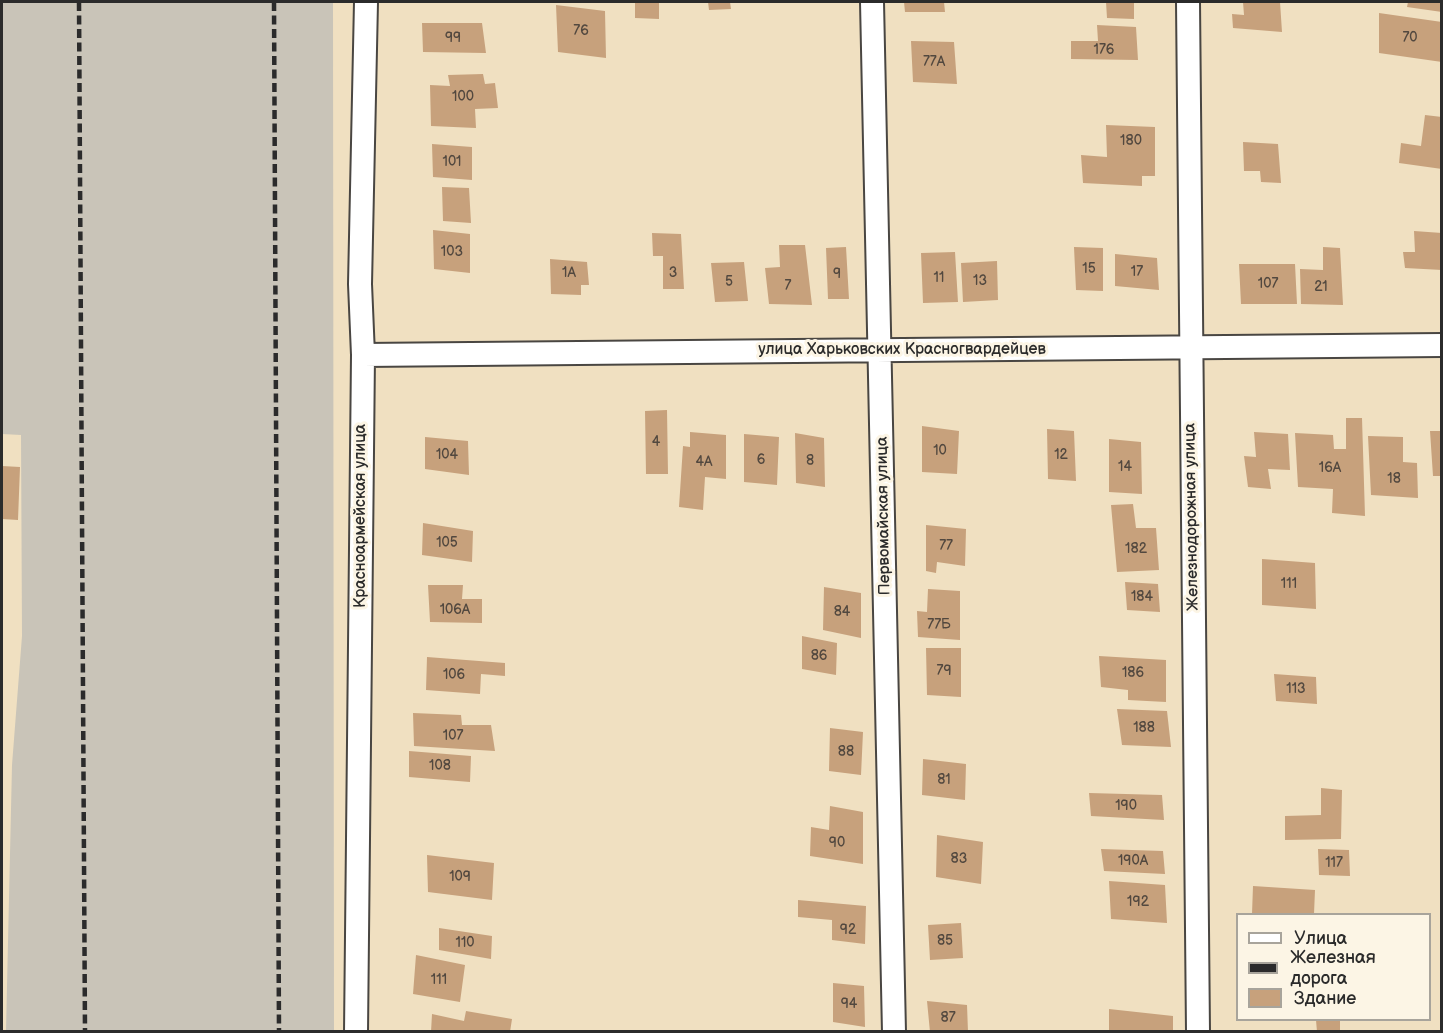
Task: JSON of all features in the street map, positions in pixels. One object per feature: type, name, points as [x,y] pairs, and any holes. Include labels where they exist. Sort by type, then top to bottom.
[{"type":"street","name":"Красноармейская улица","points":[[356,1032],[363,355],[360,284],[366,2]]},
{"type":"street","name":"Первомайская улица","points":[[872,2],[894,1032]]},
{"type":"street","name":"Железнодорожная улица","points":[[1188,2],[1198,1032]]},
{"type":"street","name":"улица Харьковских Красногвардейцев","points":[[363,355],[1442,345]]},
{"type":"shaded area","points":[[2,2],[333,2],[334,1031],[6,1031],[12,765],[22,636],[21,435],[2,434]]},
{"type":"building","points":[[635,2],[659,2],[659,19],[635,18]]},
{"type":"building","points":[[708,2],[730,2],[731,9],[709,10]]},
{"type":"building","points":[[904,2],[944,2],[945,12],[905,12]]},
{"type":"building","points":[[1106,2],[1134,2],[1134,19],[1107,18]]},
{"type":"building","points":[[1243,2],[1280,2],[1282,32],[1233,28],[1232,14],[1244,15]]},
{"type":"building","points":[[1408,2],[1442,2],[1442,12],[1407,7]]},
{"type":"building","points":[[556,5],[605,11],[606,58],[558,52]]},
{"type":"building","points":[[1379,13],[1442,22],[1442,62],[1379,53]]},
{"type":"building","points":[[422,23],[482,23],[486,53],[423,52]]},
{"type":"building","points":[[1097,25],[1136,27],[1138,60],[1071,59],[1071,41],[1098,41]]},
{"type":"building","points":[[911,41],[954,42],[957,84],[913,82]]},
{"type":"building","points":[[483,74],[485,84],[495,83],[498,108],[475,109],[476,128],[431,126],[430,85],[450,86],[448,75]]},
{"type":"building","points":[[1425,115],[1442,117],[1442,169],[1399,163],[1401,143],[1421,146]]},
{"type":"building","points":[[1106,125],[1155,127],[1155,176],[1142,176],[1142,186],[1083,183],[1081,155],[1107,157]]},
{"type":"building","points":[[1243,142],[1278,144],[1281,183],[1261,182],[1260,171],[1244,171]]},
{"type":"building","points":[[432,144],[472,147],[472,180],[433,177]]},
{"type":"building","points":[[442,187],[469,188],[471,223],[443,221]]},
{"type":"building","points":[[433,230],[470,234],[470,273],[434,269]]},
{"type":"building","points":[[1414,231],[1442,233],[1442,270],[1405,268],[1403,252],[1415,252]]},
{"type":"building","points":[[652,233],[681,234],[684,289],[663,289],[663,256],[653,256]]},
{"type":"building","points":[[779,245],[805,245],[812,305],[769,304],[765,268],[780,267]]},
{"type":"building","points":[[846,247],[849,299],[828,299],[826,248]]},
{"type":"building","points":[[1074,247],[1103,248],[1103,291],[1076,290]]},
{"type":"building","points":[[1323,247],[1340,248],[1343,305],[1301,304],[1300,269],[1323,270]]},
{"type":"building","points":[[955,252],[958,302],[923,303],[921,253]]},
{"type":"building","points":[[1115,254],[1157,258],[1159,290],[1115,286]]},
{"type":"building","points":[[550,259],[587,262],[589,285],[581,285],[581,295],[551,294]]},
{"type":"building","points":[[997,261],[998,300],[963,302],[961,263]]},
{"type":"building","points":[[744,262],[748,301],[715,302],[711,263]]},
{"type":"building","points":[[1239,264],[1295,264],[1297,304],[1241,304]]},
{"type":"building","points":[[667,410],[668,474],[646,474],[645,411]]},
{"type":"building","points":[[1346,418],[1362,418],[1365,516],[1332,513],[1333,489],[1298,487],[1295,433],[1333,435],[1334,449],[1346,449]]},
{"type":"building","points":[[922,426],[959,431],[957,474],[922,472]]},
{"type":"building","points":[[1047,429],[1074,431],[1076,481],[1048,479]]},
{"type":"building","points":[[1430,431],[1442,431],[1442,476],[1433,476]]},
{"type":"building","points":[[690,432],[726,435],[726,479],[705,477],[703,510],[679,507],[683,446],[690,447]]},
{"type":"building","points":[[1254,432],[1288,434],[1290,470],[1268,469],[1271,489],[1248,487],[1244,456],[1256,457]]},
{"type":"building","points":[[795,433],[824,438],[825,487],[796,483]]},
{"type":"building","points":[[744,434],[779,437],[777,485],[744,482]]},
{"type":"building","points":[[1368,436],[1403,437],[1403,462],[1417,463],[1418,498],[1371,495]]},
{"type":"building","points":[[425,437],[468,441],[469,475],[425,469]]},
{"type":"building","points":[[1109,439],[1141,442],[1142,494],[1109,492]]},
{"type":"building","points":[[2,466],[20,467],[18,520],[2,519]]},
{"type":"building","points":[[1133,504],[1136,528],[1156,528],[1159,570],[1117,572],[1111,505]]},
{"type":"building","points":[[423,523],[473,531],[472,562],[422,555]]},
{"type":"building","points":[[926,525],[966,529],[965,566],[937,562],[936,573],[926,571]]},
{"type":"building","points":[[1262,559],[1315,563],[1316,609],[1262,605]]},
{"type":"building","points":[[1125,582],[1158,584],[1160,612],[1127,610]]},
{"type":"building","points":[[428,585],[463,585],[462,599],[482,599],[482,623],[430,622]]},
{"type":"building","points":[[824,587],[861,593],[861,638],[823,630]]},
{"type":"building","points":[[928,589],[960,591],[960,640],[918,637],[917,611],[927,612]]},
{"type":"building","points":[[802,636],[837,643],[836,675],[802,669]]},
{"type":"building","points":[[926,648],[961,648],[961,697],[927,695]]},
{"type":"building","points":[[1099,656],[1166,660],[1166,702],[1128,700],[1128,690],[1101,687]]},
{"type":"building","points":[[427,657],[505,663],[505,676],[481,674],[480,694],[426,690]]},
{"type":"building","points":[[1274,674],[1316,677],[1317,704],[1276,701]]},
{"type":"building","points":[[1117,709],[1167,711],[1171,747],[1122,745]]},
{"type":"building","points":[[413,713],[461,715],[462,725],[491,725],[495,751],[414,746]]},
{"type":"building","points":[[830,728],[863,732],[861,775],[829,771]]},
{"type":"building","points":[[409,751],[471,756],[470,782],[409,777]]},
{"type":"building","points":[[923,759],[966,764],[965,800],[922,795]]},
{"type":"building","points":[[1321,788],[1342,790],[1341,839],[1285,840],[1285,816],[1321,815]]},
{"type":"building","points":[[1089,793],[1162,795],[1164,820],[1091,816]]},
{"type":"building","points":[[830,806],[863,812],[863,864],[810,856],[811,827],[829,830]]},
{"type":"building","points":[[937,835],[983,842],[981,884],[936,877]]},
{"type":"building","points":[[1101,849],[1163,851],[1165,874],[1104,871]]},
{"type":"building","points":[[1318,849],[1349,850],[1350,876],[1319,875]]},
{"type":"building","points":[[427,855],[494,863],[492,900],[428,892]]},
{"type":"building","points":[[1109,881],[1165,885],[1167,923],[1111,919]]},
{"type":"building","points":[[1253,886],[1315,890],[1314,913],[1252,913]]},
{"type":"building","points":[[798,900],[866,906],[865,944],[832,940],[832,920],[798,917]]},
{"type":"building","points":[[961,923],[963,958],[930,960],[928,925]]},
{"type":"building","points":[[439,928],[492,936],[491,959],[439,950]]},
{"type":"building","points":[[416,955],[465,965],[460,1002],[413,994]]},
{"type":"building","points":[[833,983],[864,986],[865,1027],[833,1022]]},
{"type":"building","points":[[927,1001],[967,1005],[968,1032],[930,1032]]},
{"type":"building","points":[[1109,1009],[1173,1016],[1173,1032],[1109,1032]]},
{"type":"building","points":[[466,1011],[512,1019],[510,1032],[431,1032],[432,1014],[464,1021]]},
{"type":"building","points":[[1316,1021],[1340,1021],[1340,1032],[1317,1032]]},
{"type":"railway","points":[[79,2],[85,1032]]},
{"type":"railway","points":[[274,2],[279,1032]]}]
